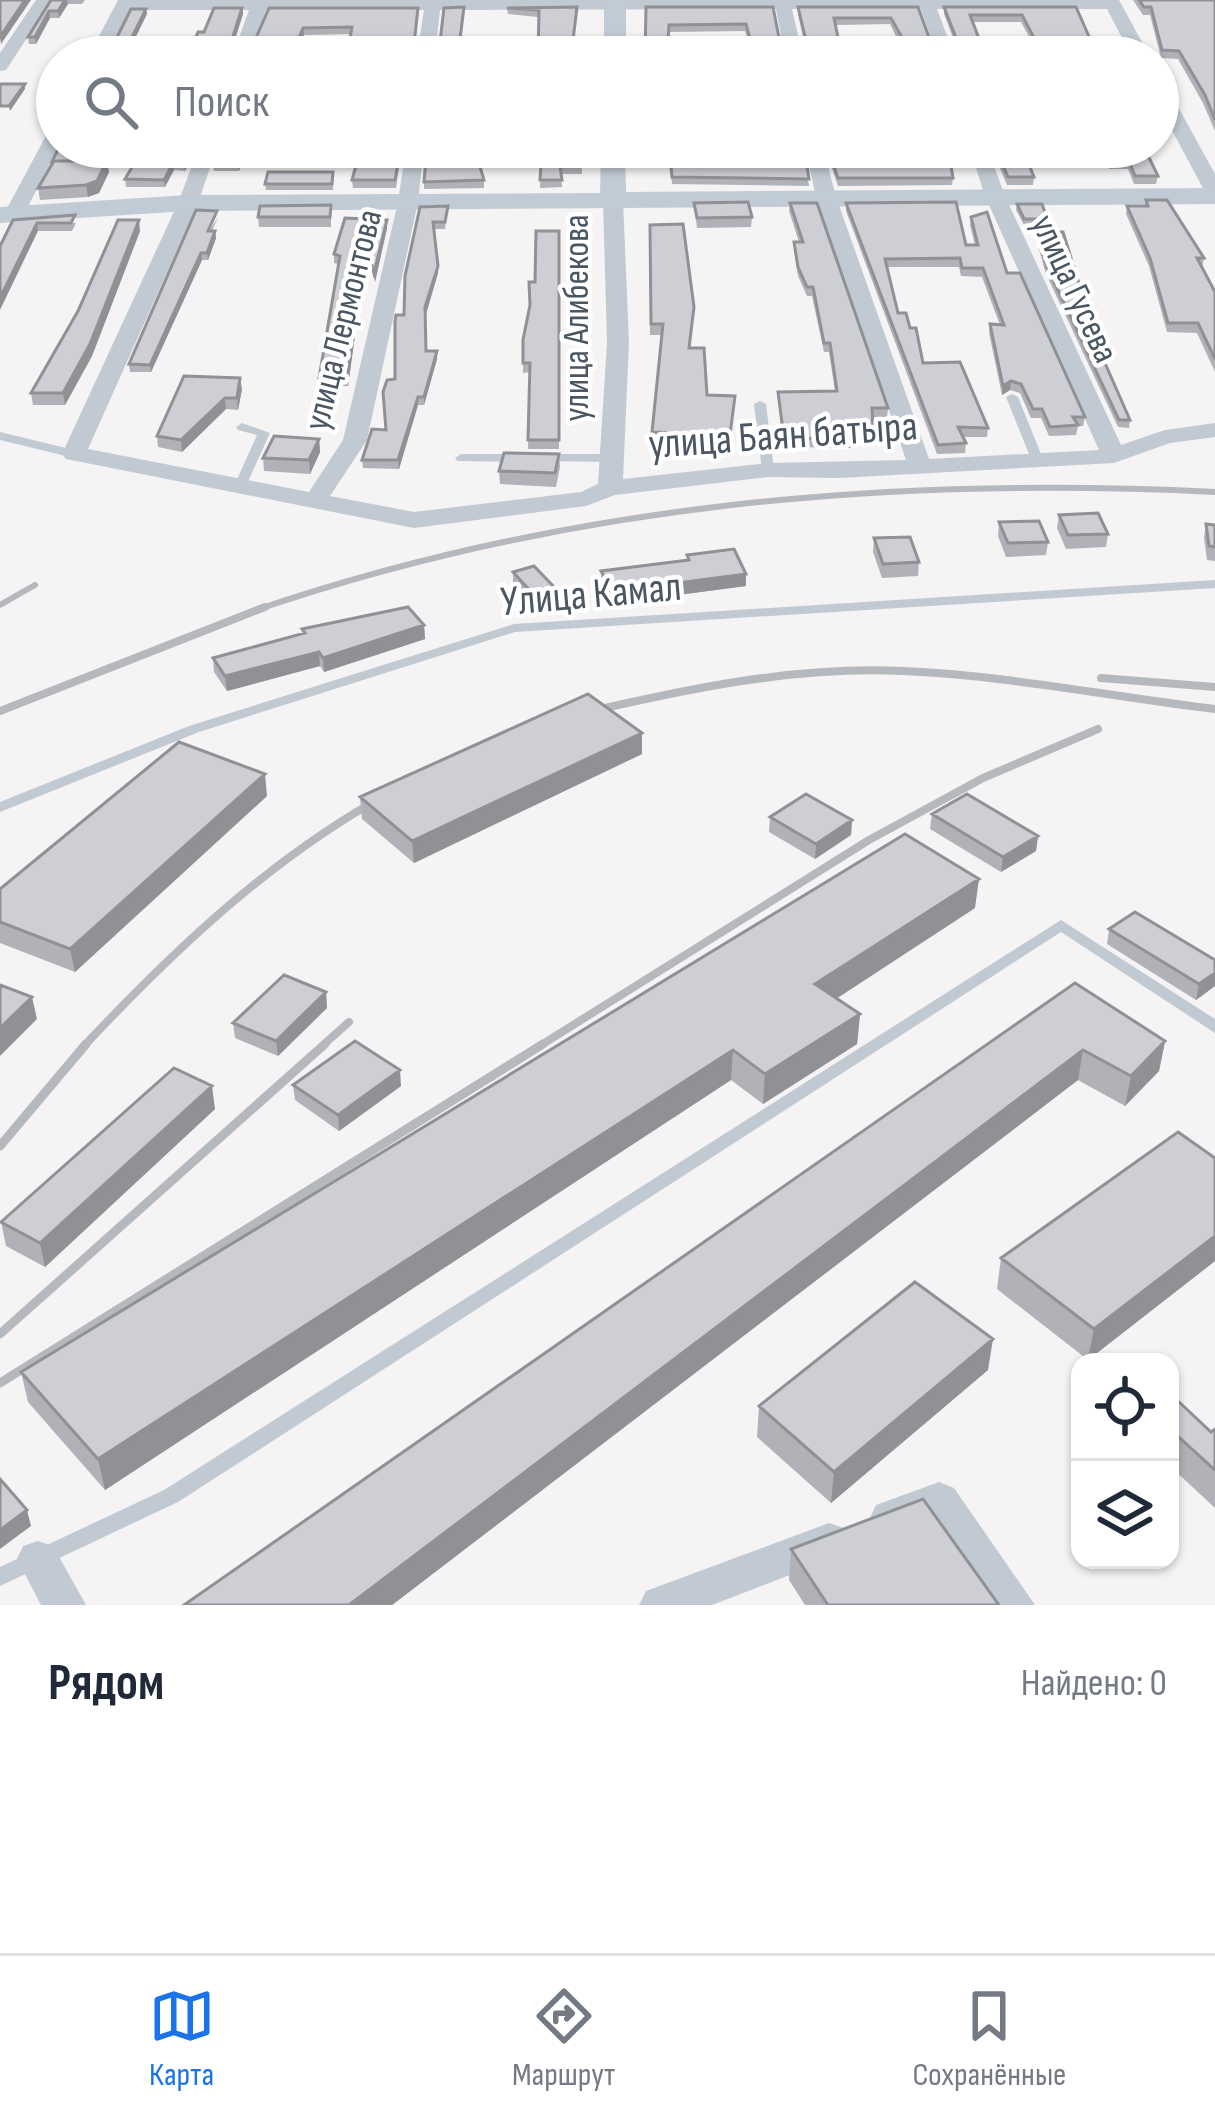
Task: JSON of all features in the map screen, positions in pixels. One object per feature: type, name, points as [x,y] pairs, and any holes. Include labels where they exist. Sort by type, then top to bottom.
[{"type":"street","points":[[0,66],[44,0]]},
{"type":"street","points":[[429,36],[433,1]]},
{"type":"street","points":[[108,36],[125,3],[433,1],[1112,2],[1131,36]]},
{"type":"street","points":[[248,36],[260,2]]},
{"type":"street","points":[[614,36],[615,2]]},
{"type":"street","points":[[927,2],[939,36]]},
{"type":"street","points":[[782,3],[789,36]]},
{"type":"street","points":[[7,214],[188,202],[1215,194],[1179,127]]},
{"type":"street","points":[[7,214],[36,166]]},
{"type":"street","points":[[74,454],[200,168]]},
{"type":"street","name":"улица Лермонтова","points":[[315,501],[355,440],[412,168]]},
{"type":"street","name":"улица Алибекова","points":[[610,488],[618,343],[613,168]]},
{"type":"street","points":[[819,168],[919,464]]},
{"type":"street","name":"улица Гусева","points":[[985,168],[1114,456]]},
{"type":"street","name":"улица Баян батыра","points":[[74,454],[414,520],[586,499],[610,488],[768,470],[839,471],[1114,456],[1165,437],[1215,430]]},
{"type":"street","points":[[661,1605],[939,1500],[1013,1605]]},
{"type":"street","points":[[19,1568],[64,1605]]},
{"type":"lane","points":[[1012,397],[1037,459]]},
{"type":"lane","points":[[760,404],[768,470]]},
{"type":"lane","points":[[240,486],[264,433],[242,427]]},
{"type":"lane","points":[[0,436],[74,454]]},
{"type":"lane","points":[[461,458],[612,458]]},
{"type":"lane","name":"Улица Камал","points":[[0,807],[194,729],[514,628],[1215,584]]},
{"type":"lane","points":[[19,1568],[171,1496],[1060,925],[1215,1027]]},
{"type":"building","points":[[0,0],[25,0],[0,37]]},
{"type":"building","points":[[51,0],[65,0],[58,11],[49,11],[35,37],[28,37]]},
{"type":"building","points":[[1139,0],[1215,0],[1215,120],[1179,51],[1179,36],[1158,36],[1151,7]]},
{"type":"building","points":[[464,7],[460,36],[441,36],[444,8]]},
{"type":"building","points":[[577,7],[574,36],[538,36],[539,10],[507,8]]},
{"type":"building","points":[[646,7],[773,7],[779,36],[749,36],[746,24],[669,25],[668,36],[645,36]]},
{"type":"building","points":[[798,7],[918,7],[928,36],[901,36],[891,18],[834,18],[838,36],[805,36]]},
{"type":"building","points":[[944,7],[1076,7],[1089,36],[1033,36],[1022,15],[970,15],[978,36],[955,36]]},
{"type":"building","points":[[214,8],[242,8],[233,36],[196,36],[204,32]]},
{"type":"building","points":[[269,8],[418,8],[415,36],[350,36],[352,27],[303,28],[300,36],[257,36]]},
{"type":"building","points":[[131,9],[146,9],[132,36],[118,36]]},
{"type":"building","points":[[0,84],[25,84],[9,106],[0,106]]},
{"type":"building","points":[[50,168],[104,168],[97,181],[86,185],[38,188]]},
{"type":"building","points":[[132,168],[170,168],[164,180],[125,179]]},
{"type":"building","points":[[355,168],[397,168],[395,180],[352,180]]},
{"type":"building","points":[[425,168],[480,168],[484,180],[424,182]]},
{"type":"building","points":[[541,168],[560,168],[562,180],[540,180]]},
{"type":"building","points":[[671,168],[807,168],[809,179],[672,177]]},
{"type":"building","points":[[834,168],[951,168],[953,178],[838,178]]},
{"type":"building","points":[[1004,168],[1030,168],[1034,177],[1008,177]]},
{"type":"building","points":[[1132,168],[1154,168],[1158,176],[1135,176]]},
{"type":"building","points":[[268,172],[333,172],[332,184],[265,184]]},
{"type":"building","points":[[1146,200],[1167,200],[1204,258],[1197,258],[1215,292],[1215,359],[1198,323],[1168,323],[1150,258],[1127,206],[1148,206]]},
{"type":"building","points":[[748,202],[752,217],[697,218],[694,203]]},
{"type":"building","points":[[956,202],[966,245],[978,245],[971,217],[987,212],[1007,273],[1020,273],[1085,417],[1073,417],[1078,425],[1050,427],[1042,409],[1033,409],[1021,384],[1011,381],[1003,386],[990,324],[1004,325],[983,268],[962,268],[960,258],[885,259],[898,313],[906,313],[910,328],[916,328],[923,363],[960,362],[988,428],[958,427],[966,443],[938,445],[846,203]]},
{"type":"building","points":[[790,203],[817,203],[888,408],[872,408],[873,430],[854,430],[857,439],[784,438],[778,392],[837,391],[830,343],[824,343],[813,287],[807,287],[798,267],[794,242],[803,242]]},
{"type":"building","points":[[1017,204],[1042,204],[1047,219],[1024,219]]},
{"type":"building","points":[[331,205],[330,217],[258,217],[260,206]]},
{"type":"building","points":[[448,206],[445,222],[433,222],[438,266],[425,307],[426,351],[437,351],[424,397],[418,397],[398,460],[362,460],[372,429],[386,430],[383,392],[387,380],[395,379],[395,321],[396,315],[404,315],[405,276],[420,207]]},
{"type":"building","points":[[196,210],[217,211],[208,231],[215,231],[207,253],[201,253],[150,365],[129,364]]},
{"type":"building","points":[[75,215],[71,223],[37,223],[0,298],[0,246],[13,220]]},
{"type":"building","points":[[345,218],[387,220],[374,273],[371,262],[364,261],[347,377],[319,378],[340,256],[334,254]]},
{"type":"building","points":[[118,220],[139,220],[90,344],[63,393],[31,393],[78,311]]},
{"type":"building","points":[[683,224],[694,307],[689,348],[704,348],[707,395],[735,396],[730,435],[652,432],[663,324],[651,324],[650,225]]},
{"type":"building","points":[[536,231],[559,231],[559,440],[528,440],[530,363],[523,363],[523,340],[529,282],[535,282]]},
{"type":"building","points":[[1036,232],[1063,232],[1101,354],[1130,420],[1119,420],[1047,267]]},
{"type":"building","points":[[184,376],[240,378],[237,398],[225,398],[181,440],[157,436]]},
{"type":"building","points":[[274,436],[319,439],[309,460],[263,458]]},
{"type":"building","points":[[504,453],[559,454],[555,473],[499,471]]},
{"type":"building","points":[[1098,513],[1108,534],[1068,535],[1059,515]]},
{"type":"building","points":[[1039,521],[1048,542],[1008,543],[999,522]]},
{"type":"building","points":[[1206,524],[1215,525],[1215,547],[1209,546]]},
{"type":"building","points":[[910,537],[919,562],[883,564],[874,538]]},
{"type":"building","points":[[734,549],[746,574],[613,589],[601,571],[689,560],[687,555]]},
{"type":"building","points":[[534,566],[557,590],[535,596],[513,572]]},
{"type":"building","points":[[408,607],[424,625],[323,658],[319,652],[225,676],[213,658],[305,633],[302,629]]},
{"type":"building","points":[[588,694],[642,733],[412,841],[360,797]]},
{"type":"building","points":[[179,742],[265,774],[70,949],[0,922],[0,889]]},
{"type":"building","points":[[806,794],[852,820],[816,844],[770,817]]},
{"type":"building","points":[[967,794],[1038,836],[1003,857],[932,814]]},
{"type":"building","points":[[905,834],[979,879],[815,984],[860,1014],[765,1074],[733,1050],[98,1459],[21,1372]]},
{"type":"building","points":[[1135,912],[1215,960],[1215,973],[1199,984],[1109,929]]},
{"type":"building","points":[[284,975],[326,992],[276,1041],[233,1023]]},
{"type":"building","points":[[1075,983],[1165,1041],[1131,1076],[1083,1050],[349,1605],[184,1605]]},
{"type":"building","points":[[0,985],[32,997],[0,1028]]},
{"type":"building","points":[[355,1041],[400,1070],[338,1115],[293,1085]]},
{"type":"building","points":[[174,1068],[212,1086],[40,1243],[1,1222]]},
{"type":"building","points":[[1178,1132],[1215,1158],[1215,1236],[1094,1329],[1001,1258]]},
{"type":"building","points":[[915,1282],[993,1339],[834,1472],[759,1406]]},
{"type":"building","points":[[1179,1402],[1211,1432],[1215,1429],[1215,1470],[1179,1437]]},
{"type":"building","points":[[0,1479],[27,1510],[0,1530]]},
{"type":"building","points":[[923,1499],[999,1605],[828,1605],[791,1549]]},
{"type":"railway","points":[[262,608],[491,545],[730,505],[971,489],[1215,492]]},
{"type":"railway","points":[[0,605],[35,585]]},
{"type":"railway","points":[[0,711],[262,608]]},
{"type":"railway","points":[[256,610],[262,608]]},
{"type":"railway","points":[[574,715],[737,682],[861,670],[980,677],[1215,709]]},
{"type":"railway","points":[[1101,678],[1215,687]]},
{"type":"railway","points":[[538,1047],[869,840],[983,778],[1098,729]]},
{"type":"railway","points":[[83,1047],[227,907],[306,845],[391,792]]},
{"type":"railway","points":[[321,1047],[349,1022]]},
{"type":"railway","points":[[0,1146],[86,1044]]},
{"type":"railway","points":[[0,1334],[325,1044]]},
{"type":"railway","points":[[0,1383],[543,1044]]}]
